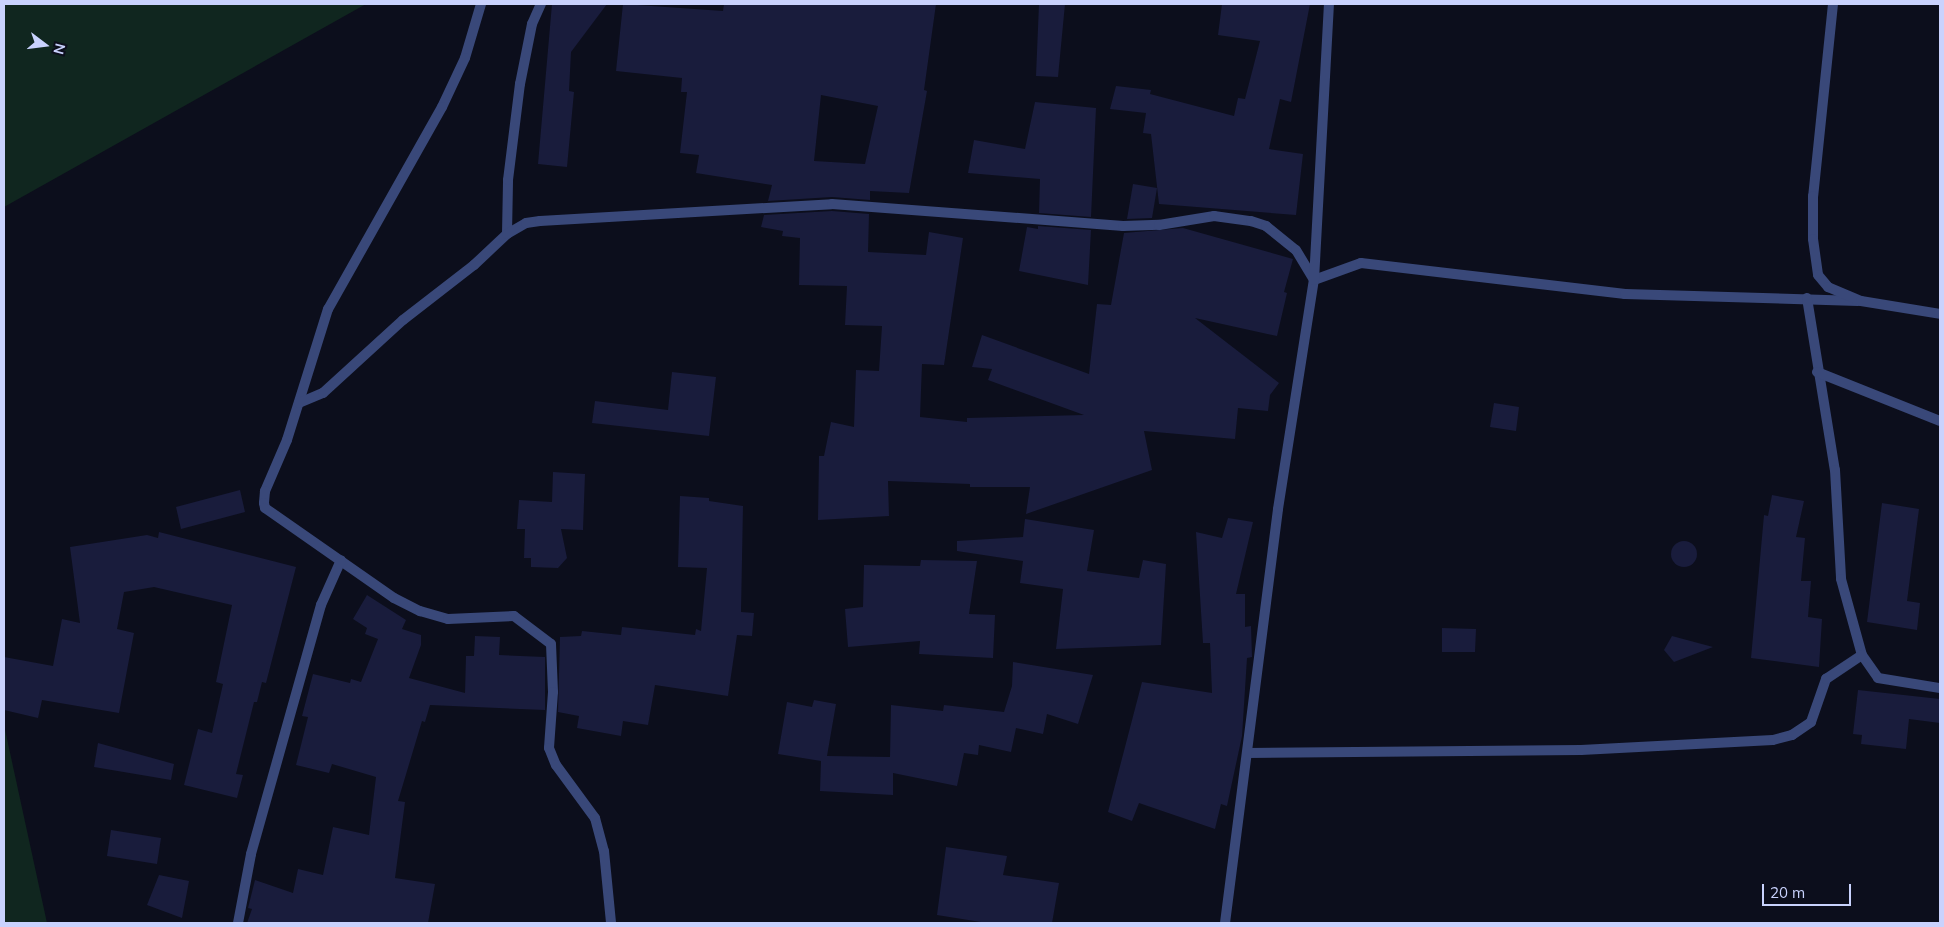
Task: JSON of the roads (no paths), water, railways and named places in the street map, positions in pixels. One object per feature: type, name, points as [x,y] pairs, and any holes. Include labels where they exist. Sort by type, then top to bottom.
[{"type":"street","points":[[481,4],[466,58],[442,107],[328,309],[299,403],[265,491],[265,508],[394,598],[420,611],[467,621],[514,616],[551,644],[553,692],[549,748],[556,765],[595,818],[604,852],[611,923]]},
{"type":"street","points":[[507,234],[508,180],[520,84],[532,24],[541,4]]},
{"type":"street","points":[[1225,923],[1278,509],[1314,280],[1329,4]]},
{"type":"street","points":[[1833,4],[1819,121],[1813,239],[1818,275],[1828,287],[1861,301]]},
{"type":"street","points":[[299,403],[324,393],[403,320],[474,264],[507,234],[526,223],[540,221],[832,204],[1123,226],[1159,225],[1214,216],[1251,221],[1266,226],[1296,250],[1314,280]]},
{"type":"street","points":[[1314,280],[1361,263],[1625,294],[1861,301],[1940,314]]},
{"type":"street","points":[[1807,298],[1817,372],[1835,470],[1841,579],[1862,655],[1878,678],[1940,688]]},
{"type":"street","points":[[1817,372],[1940,421]]},
{"type":"street","points":[[238,923],[239,908],[253,844],[321,605],[341,560]]},
{"type":"street","points":[[1248,753],[1581,750],[1773,740],[1792,735],[1811,722],[1826,678],[1862,655]]}]
